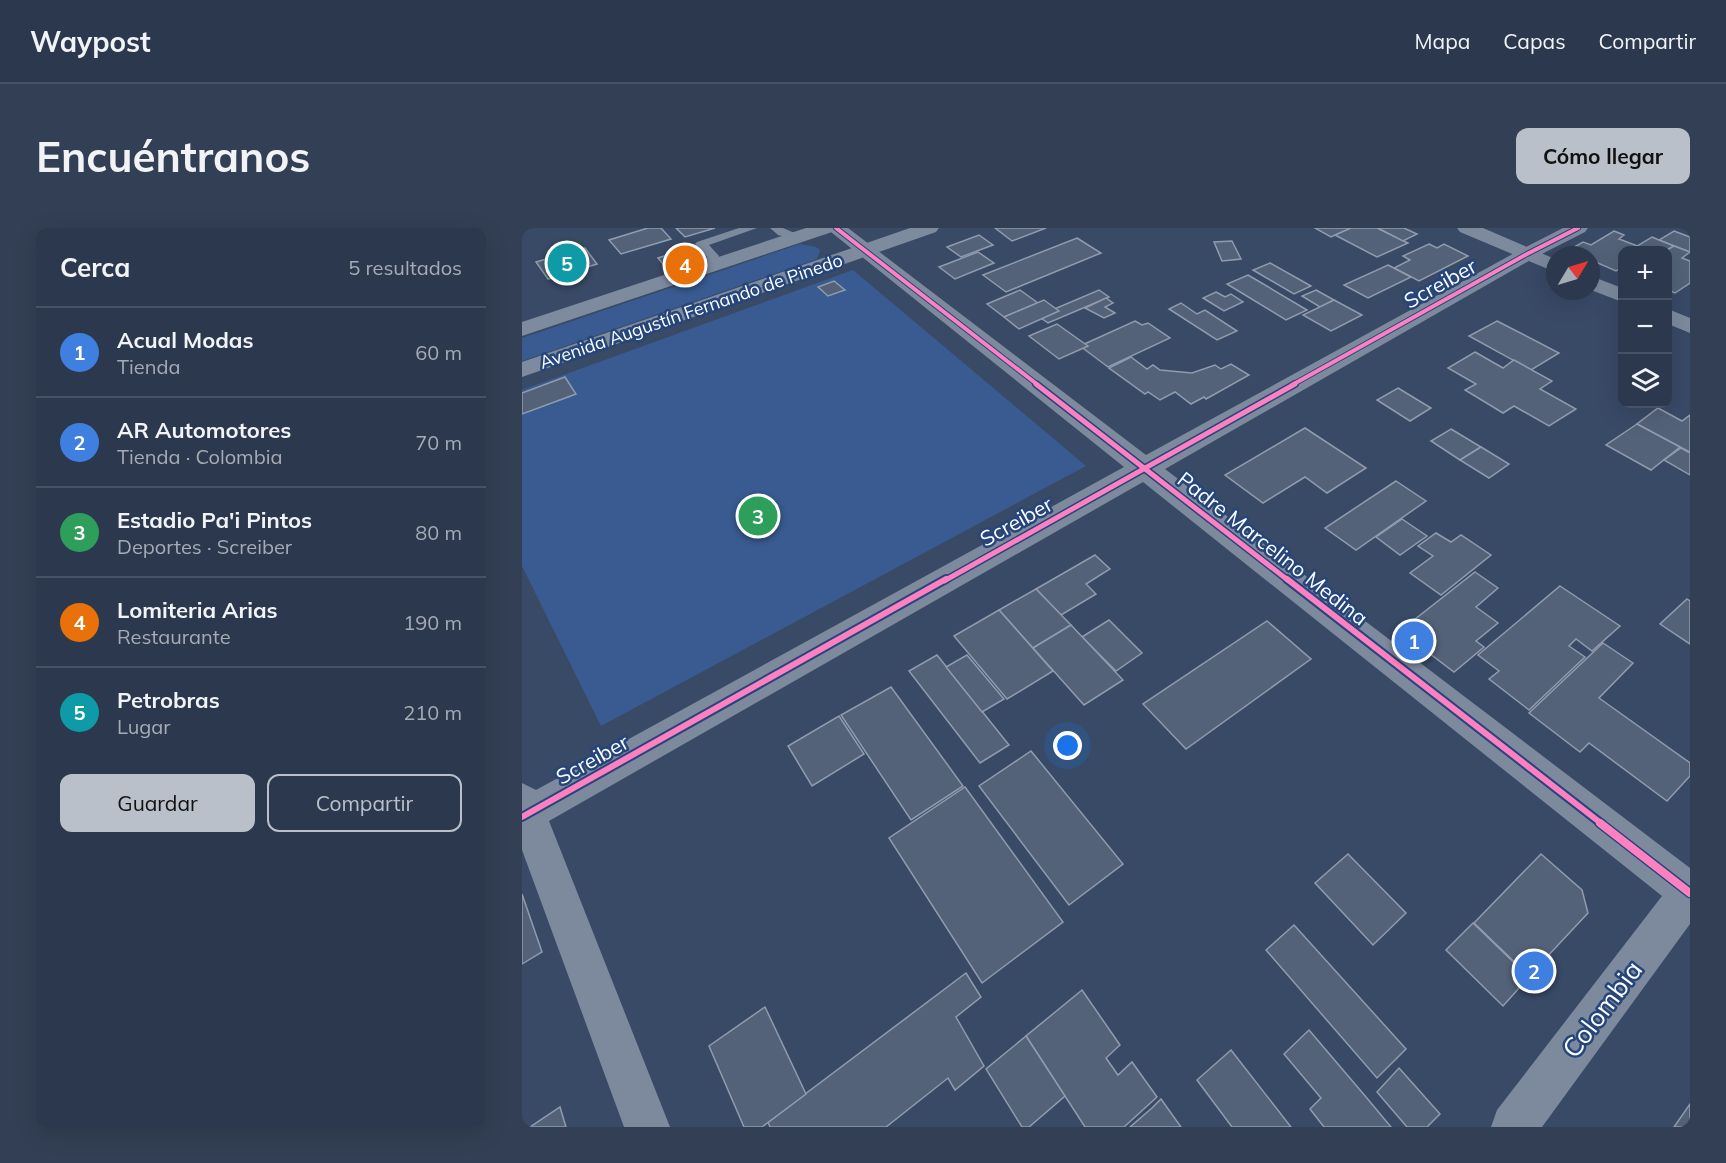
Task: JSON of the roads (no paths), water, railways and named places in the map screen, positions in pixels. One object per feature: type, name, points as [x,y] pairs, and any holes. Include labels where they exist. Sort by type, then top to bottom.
[{"type":"highway","name":"Avenida Augustín Fernando de Pinedo","points":[[522,329],[825,228]]},
{"type":"highway","name":"Avenida Augustín Fernando de Pinedo","points":[[522,370],[929,228]]},
{"type":"street","name":"Padre Marcelino Medina","points":[[836,228],[1690,892]]},
{"type":"street","points":[[1467,228],[1546,262]]},
{"type":"street","name":"Screiber","points":[[524,810],[1527,254],[1578,228]]},
{"type":"street","points":[[1600,286],[1618,294]]},
{"type":"street","points":[[1672,318],[1690,326]]},
{"type":"street","points":[[524,810],[647,1127]]},
{"type":"street","name":"Colombia","points":[[1514,1127],[1690,892]]},
{"type":"lane","points":[[710,267],[713,256],[701,244],[751,228]]},
{"type":"lane","points":[[776,228],[782,233],[798,237]]},
{"type":"place","name":"Petrobras","points":[[567,263]]},
{"type":"place","name":"Lomiteria Arias","points":[[685,265]]},
{"type":"place","name":"Estadio Pa'i Pintos","points":[[758,516]]},
{"type":"place","name":"Acual Modas","points":[[1414,641]]},
{"type":"place","name":"AR Automotores","points":[[1534,971]]}]
